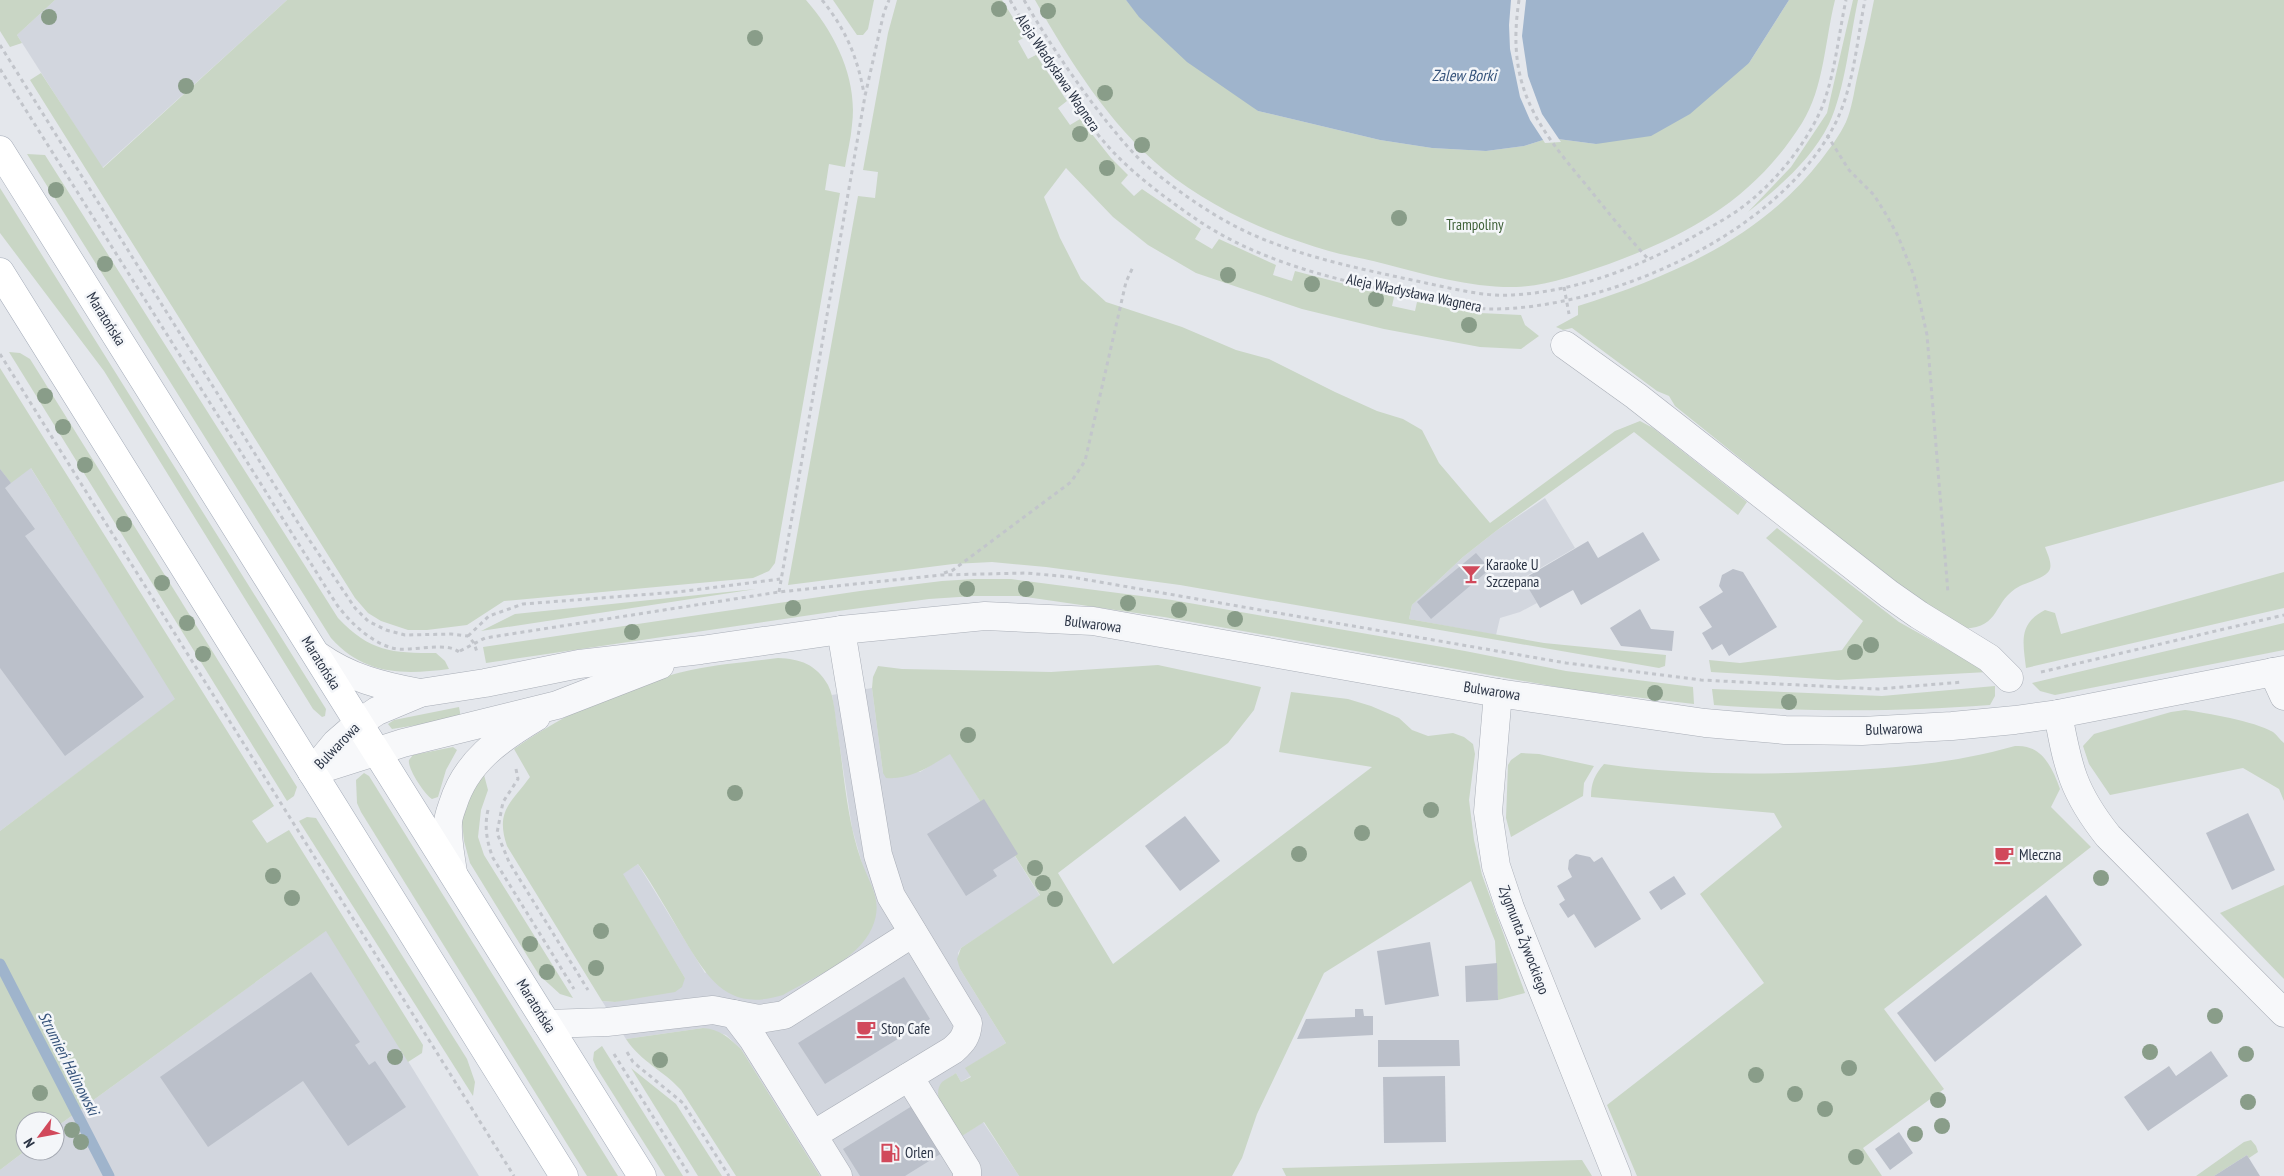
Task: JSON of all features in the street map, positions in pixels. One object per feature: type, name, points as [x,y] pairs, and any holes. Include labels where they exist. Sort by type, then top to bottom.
[{"type":"main road","name":"Maratońska","points":[[0,150],[642,1176]]},
{"type":"main road","points":[[0,272],[564,1176]]},
{"type":"street","points":[[1565,345],[1636,396],[1889,594],[1919,615],[1989,658],[2009,678]]},
{"type":"street","name":"Bulwarowa","points":[[312,772],[336,743],[359,723],[386,707],[420,693],[477,685],[578,664],[701,650],[842,630],[985,616],[1093,621],[1498,693],[1705,723],[1785,730],[1862,730],[1952,726],[2058,714],[2280,679]]},
{"type":"street","points":[[813,1135],[953,1050],[964,1040],[967,1034],[968,1023],[891,896],[878,854],[842,630]]},
{"type":"street","name":"Bulwarowa","points":[[312,772],[376,751],[557,704],[701,650]]},
{"type":"street","points":[[317,655],[336,669],[355,678],[386,687],[420,693]]},
{"type":"street","name":"Zygmunta Żywockiego","points":[[1498,693],[1488,812],[1496,866],[1510,908],[1617,1176]]},
{"type":"street","points":[[453,873],[448,822],[458,790],[476,761],[502,739],[557,704]]},
{"type":"street","points":[[2058,714],[2069,772],[2082,800],[2094,818],[2128,856],[2284,1013]]},
{"type":"street","points":[[547,1024],[601,1022],[714,1010],[759,1020],[778,1017],[793,1011],[913,933]]},
{"type":"street","points":[[734,1014],[753,1039],[838,1176]]},
{"type":"street","points":[[909,1077],[967,1170],[967,1176]]},
{"type":"path","points":[[822,0],[843,30],[853,51],[865,96]]},
{"type":"path","points":[[779,592],[865,96],[884,12],[889,0]]},
{"type":"path","name":"Aleja Władysława Wagnera","points":[[1010,0],[1070,96],[1116,155],[1145,181],[1210,228],[1246,248],[1279,261],[1395,292],[1485,309],[1538,306],[1587,296],[1647,276],[1674,264],[1745,222],[1778,196],[1798,176],[1836,122],[1846,94],[1866,0]]},
{"type":"path","name":"Aleja Władysława Wagnera","points":[[1024,0],[1087,97],[1121,139],[1149,169],[1222,219],[1257,237],[1294,251],[1368,271],[1474,292],[1502,295],[1533,293],[1606,277],[1665,253],[1741,208],[1772,180],[1803,141],[1820,112],[1827,89],[1846,0]]},
{"type":"path","points":[[1519,0],[1516,41],[1522,83],[1538,122],[1559,153],[1648,260]]},
{"type":"path","points":[[0,45],[290,509],[355,608],[368,621],[386,630],[405,635],[451,634],[468,636],[474,642],[477,685]]},
{"type":"path","points":[[0,69],[352,624],[392,648],[450,648],[460,652],[477,685]]},
{"type":"path","points":[[1828,135],[1849,170],[1874,195],[1887,216],[1898,236],[1914,276],[1927,335],[1947,575],[1949,634]]},
{"type":"path","points":[[941,575],[953,570],[1071,482],[1085,461],[1126,282],[1133,267]]},
{"type":"path","points":[[0,354],[514,1176]]},
{"type":"path","points":[[460,652],[474,642],[485,638],[779,592],[941,575],[1026,573],[1071,577],[1566,663],[1702,680],[1878,689],[2009,678],[2284,615]]},
{"type":"path","points":[[468,636],[489,616],[523,604],[678,592],[780,579]]},
{"type":"path","points":[[502,739],[514,762],[518,779],[503,802],[498,817],[497,832],[501,845],[690,1176]]},
{"type":"path","points":[[491,800],[486,819],[487,844],[492,858],[601,1022],[634,1062],[683,1103],[729,1176]]},
{"type":"shaded area","points":[[55,0],[287,0],[102,168],[17,35]]},
{"type":"shaded area","points":[[0,419],[176,699],[0,831]]},
{"type":"shaded area","points":[[1545,498],[1575,548],[1523,578],[1537,603],[1520,612],[1500,618],[1496,635],[1409,619],[1412,605],[1463,557],[1496,531]]},
{"type":"shaded area","points":[[872,688],[883,773],[920,772],[950,753],[1040,896],[961,948],[958,953],[960,969],[1006,1043],[966,1068],[971,1076],[961,1082],[956,1073],[942,1083],[959,1138],[983,1122],[1019,1176],[820,1176],[741,1049],[726,1035],[703,1028],[626,1039],[602,1001],[615,1002],[685,978],[622,874],[638,864],[705,973],[863,867],[852,828],[832,695]]},
{"type":"shaded area","points":[[327,930],[479,1176],[0,1176],[0,1170],[15,1159],[15,1161],[65,1161],[65,1121]]},
{"type":"green space","points":[[0,0],[55,0],[17,35],[22,43],[10,47],[0,31]]},
{"type":"green space","points":[[287,0],[806,0],[817,13],[835,42],[848,74],[853,108],[852,125],[845,167],[829,164],[825,190],[840,193],[775,563],[769,571],[753,578],[504,601],[467,625],[427,630],[408,630],[381,621],[368,613],[355,598],[30,80],[41,73],[103,168]]},
{"type":"green space","points":[[833,0],[874,0],[868,29],[863,35],[857,35]]},
{"type":"green space","points":[[897,0],[1002,0],[1025,37],[1018,41],[1028,59],[1036,55],[1067,101],[1058,108],[1070,125],[1080,119],[1111,158],[1128,175],[1121,183],[1134,196],[1142,189],[1201,229],[1195,239],[1212,249],[1219,239],[1276,265],[1273,275],[1292,281],[1295,271],[1394,297],[1392,306],[1415,311],[1417,302],[1480,313],[1521,315],[1525,325],[1539,336],[1521,349],[1480,347],[1384,329],[1302,309],[1196,273],[1148,245],[1113,217],[1066,168],[1044,197],[1060,238],[1081,279],[1106,302],[1182,327],[1236,350],[1269,359],[1377,411],[1403,419],[1422,430],[1439,463],[1490,523],[1615,431],[1640,421],[1653,428],[1747,502],[1738,515],[1634,432],[1496,531],[1463,557],[1412,605],[1409,619],[1544,643],[1666,655],[1665,666],[1659,668],[1180,585],[1046,567],[992,562],[953,564],[788,585],[858,196],[875,198],[878,172],[863,170],[888,33]]},
{"type":"green space","name":"Trampoliny","points":[[1035,0],[1126,0],[1140,17],[1258,111],[1380,140],[1432,148],[1486,151],[1558,139],[1596,144],[1749,63],[1789,0],[1835,0],[1823,63],[1815,95],[1809,109],[1802,123],[1783,150],[1763,173],[1741,193],[1718,211],[1667,240],[1609,264],[1563,279],[1528,286],[1499,287],[1450,280],[1329,251],[1284,237],[1263,228],[1201,196],[1181,183],[1143,151],[1108,112],[1076,68]]},
{"type":"green space","points":[[1853,0],[1858,0],[1846,63],[1835,110],[1829,124],[1804,161],[1783,183],[1748,212],[1791,167],[1827,113]]},
{"type":"green space","points":[[1874,0],[2284,0],[2284,481],[2045,547],[2050,563],[2048,572],[2011,592],[1990,620],[1983,625],[1973,628],[1959,628],[1884,574],[1675,406],[1669,396],[1657,391],[1572,328],[1563,330],[1556,327],[1578,315],[1578,306],[1612,295],[1679,268],[1742,233],[1771,212],[1797,187],[1838,137],[1846,122],[1853,100]]},
{"type":"green space","points":[[27,154],[45,155],[338,618],[371,644],[394,651],[436,653],[445,661],[449,669],[416,672],[385,670],[357,659],[331,638]]},
{"type":"green space","points":[[0,188],[326,709],[325,716],[322,717],[313,709],[104,371],[0,233]]},
{"type":"green space","points":[[9,352],[20,353],[30,359],[297,787],[294,796],[287,801]]},
{"type":"green space","points":[[0,368],[274,806],[252,821],[267,843],[289,830],[423,1045],[422,1053],[408,1062],[326,931],[65,1121],[65,1111],[15,1111],[15,1159],[0,1170],[0,831],[175,699],[31,468],[11,483],[0,469]]},
{"type":"green space","points":[[1777,528],[1899,622],[1988,672],[1838,680],[1711,672],[1709,660],[1740,663],[1842,650],[1863,621],[1766,538]]},
{"type":"green space","points":[[2284,572],[2284,608],[2026,668],[2024,634],[2030,621],[2045,610],[2055,613],[2061,634]]},
{"type":"green space","points":[[974,579],[1011,579],[1172,600],[1465,651],[1566,671],[1693,687],[1694,704],[1574,690],[1164,617],[1019,596],[929,599],[486,663],[483,647],[860,591]]},
{"type":"green space","points":[[756,589],[481,631],[515,614]]},
{"type":"green space","points":[[2284,623],[2284,650],[2055,695],[2040,691],[2032,683]]},
{"type":"green space","points":[[778,658],[800,661],[813,667],[823,678],[830,690],[852,829],[876,901],[877,909],[872,928],[856,950],[845,959],[783,995],[764,999],[748,999],[734,996],[722,989],[702,967],[638,864],[623,874],[685,978],[682,987],[675,992],[615,1002],[602,1001],[507,846],[503,824],[504,816],[511,801],[530,777],[514,749],[576,711],[644,683],[702,668]]},
{"type":"green space","points":[[1158,665],[1261,687],[1254,710],[1228,743],[1058,873],[1113,964],[1372,767],[1279,752],[1291,692],[1348,699],[1399,718],[1412,730],[1428,736],[1453,733],[1464,737],[1473,744],[1475,754],[1469,800],[1474,840],[1482,875],[1525,993],[1498,1000],[1495,941],[1471,881],[1324,973],[1257,1114],[1242,1158],[1232,1176],[1019,1176],[984,1122],[959,1138],[943,1111],[938,1095],[942,1082],[956,1073],[961,1082],[971,1077],[965,1068],[1006,1043],[960,969],[957,959],[961,948],[1040,895],[950,754],[928,767],[904,777],[886,778],[883,773],[872,688],[873,677],[878,666],[902,669],[1051,672]]},
{"type":"green space","points":[[1995,686],[1995,696],[1990,705],[1886,710],[1818,710],[1714,705],[1712,689],[1882,696]]},
{"type":"green space","points":[[459,707],[461,718],[392,729],[388,724],[394,720]]},
{"type":"green space","points":[[2185,710],[2243,721],[2273,732],[2284,743],[2284,801],[2279,789],[2243,768],[2110,795],[2089,764],[2083,746],[2094,734],[2171,712]]},
{"type":"green space","points":[[2015,746],[2024,746],[2032,749],[2045,759],[2060,789],[2051,807],[2091,847],[1884,1009],[1944,1089],[1863,1148],[1882,1176],[1637,1176],[1607,1105],[1764,983],[1700,894],[1782,827],[1774,813],[1591,797],[1594,779],[1604,764],[1710,773],[1816,772],[1941,762]]},
{"type":"green space","points":[[453,747],[457,750],[446,770],[438,797],[432,799],[417,781],[409,760],[413,755]]},
{"type":"green space","points":[[1521,753],[1539,754],[1594,766],[1584,783],[1583,796],[1511,837],[1506,818],[1508,765],[1511,760]]},
{"type":"green space","points":[[483,771],[488,790],[481,810],[478,837],[484,855],[573,998],[560,994],[539,975],[470,863],[464,841],[462,822],[465,803]]},
{"type":"green space","points":[[364,773],[369,776],[618,1176],[587,1176],[361,812],[357,803],[356,780]]},
{"type":"green space","points":[[307,817],[316,818],[467,1059],[475,1082],[473,1096],[299,821]]},
{"type":"green space","points":[[2284,885],[2284,979],[2220,913]]},
{"type":"green space","points":[[703,1028],[719,1032],[741,1049],[820,1176],[736,1176],[681,1090],[638,1054],[626,1039]]},
{"type":"green space","points":[[602,1046],[683,1176],[665,1176],[596,1067],[593,1060],[594,1052]]},
{"type":"green space","points":[[631,1068],[676,1104],[722,1176],[698,1176]]},
{"type":"green space","points":[[2251,1140],[2258,1152],[2249,1158],[2247,1155],[2214,1176],[2196,1176],[2244,1142]]},
{"type":"green space","points":[[1582,1160],[1592,1176],[1286,1176],[1282,1168]]},
{"type":"water","name":"Zalew Borki","points":[[1126,0],[1789,0],[1749,63],[1690,114],[1651,136],[1596,144],[1558,139],[1543,140],[1524,146],[1486,151],[1432,148],[1380,140],[1258,111],[1187,62],[1139,17]]},
{"type":"pier","points":[[1511,0],[1526,0],[1522,36],[1528,76],[1542,114],[1561,142],[1545,143],[1530,120],[1520,97],[1510,49]]},
{"type":"building","points":[[0,469],[11,483],[5,488],[35,529],[25,536],[144,697],[65,756],[0,668]]},
{"type":"building","points":[[1643,532],[1660,560],[1581,605],[1573,590],[1540,608],[1523,579],[1588,541],[1598,558]]},
{"type":"building","points":[[1476,553],[1490,569],[1431,619],[1417,602]]},
{"type":"building","points":[[1733,569],[1743,572],[1777,627],[1729,656],[1722,644],[1712,650],[1702,633],[1712,627],[1699,607],[1723,592],[1719,586],[1722,575]]},
{"type":"building","points":[[1640,609],[1651,629],[1674,631],[1672,651],[1621,646],[1610,628]]},
{"type":"building","points":[[984,799],[1018,854],[993,870],[997,876],[966,896],[927,834]]},
{"type":"building","points":[[2248,813],[2275,870],[2232,890],[2206,833]]},
{"type":"building","points":[[1185,816],[1220,861],[1180,891],[1145,846]]},
{"type":"building","points":[[1576,854],[1590,857],[1594,862],[1602,857],[1641,919],[1595,948],[1574,914],[1568,918],[1559,904],[1565,900],[1557,886],[1572,877],[1568,869],[1569,860]]},
{"type":"building","points":[[1674,876],[1686,894],[1661,910],[1649,892]]},
{"type":"building","points":[[2046,895],[2082,945],[1935,1062],[1897,1013]]},
{"type":"building","points":[[1430,942],[1439,996],[1385,1005],[1377,951]]},
{"type":"building","points":[[1497,963],[1498,1000],[1466,1002],[1465,966]]},
{"type":"building","points":[[311,972],[360,1042],[355,1045],[369,1065],[375,1061],[406,1107],[348,1146],[303,1081],[208,1147],[160,1077]]},
{"type":"building","points":[[904,977],[930,1019],[825,1084],[798,1043]]},
{"type":"building","points":[[1355,1009],[1363,1009],[1364,1016],[1373,1016],[1373,1035],[1297,1039],[1306,1019],[1355,1017]]},
{"type":"building","points":[[1378,1040],[1459,1040],[1460,1066],[1378,1067]]},
{"type":"building","points":[[2211,1051],[2228,1076],[2148,1131],[2124,1097],[2169,1066],[2176,1076]]},
{"type":"building","points":[[1445,1076],[1446,1142],[1384,1143],[1383,1077]]},
{"type":"building","points":[[912,1106],[942,1153],[905,1176],[860,1176],[843,1149]]},
{"type":"building","points":[[1899,1132],[1913,1153],[1890,1170],[1875,1149]]},
{"type":"building","points":[[2247,1155],[2260,1176],[2214,1176]]},
{"type":"waterway","name":"Strumień Halinowski","points":[[0,964],[109,1176]]},
{"type":"place","name":"Karaoke U Szczepana","points":[[1471,574]]},
{"type":"place","name":"Mleczna","points":[[2004,855]]},
{"type":"place","name":"Stop Cafe","points":[[866,1029]]},
{"type":"place","name":"Orlen","points":[[890,1153]]}]
